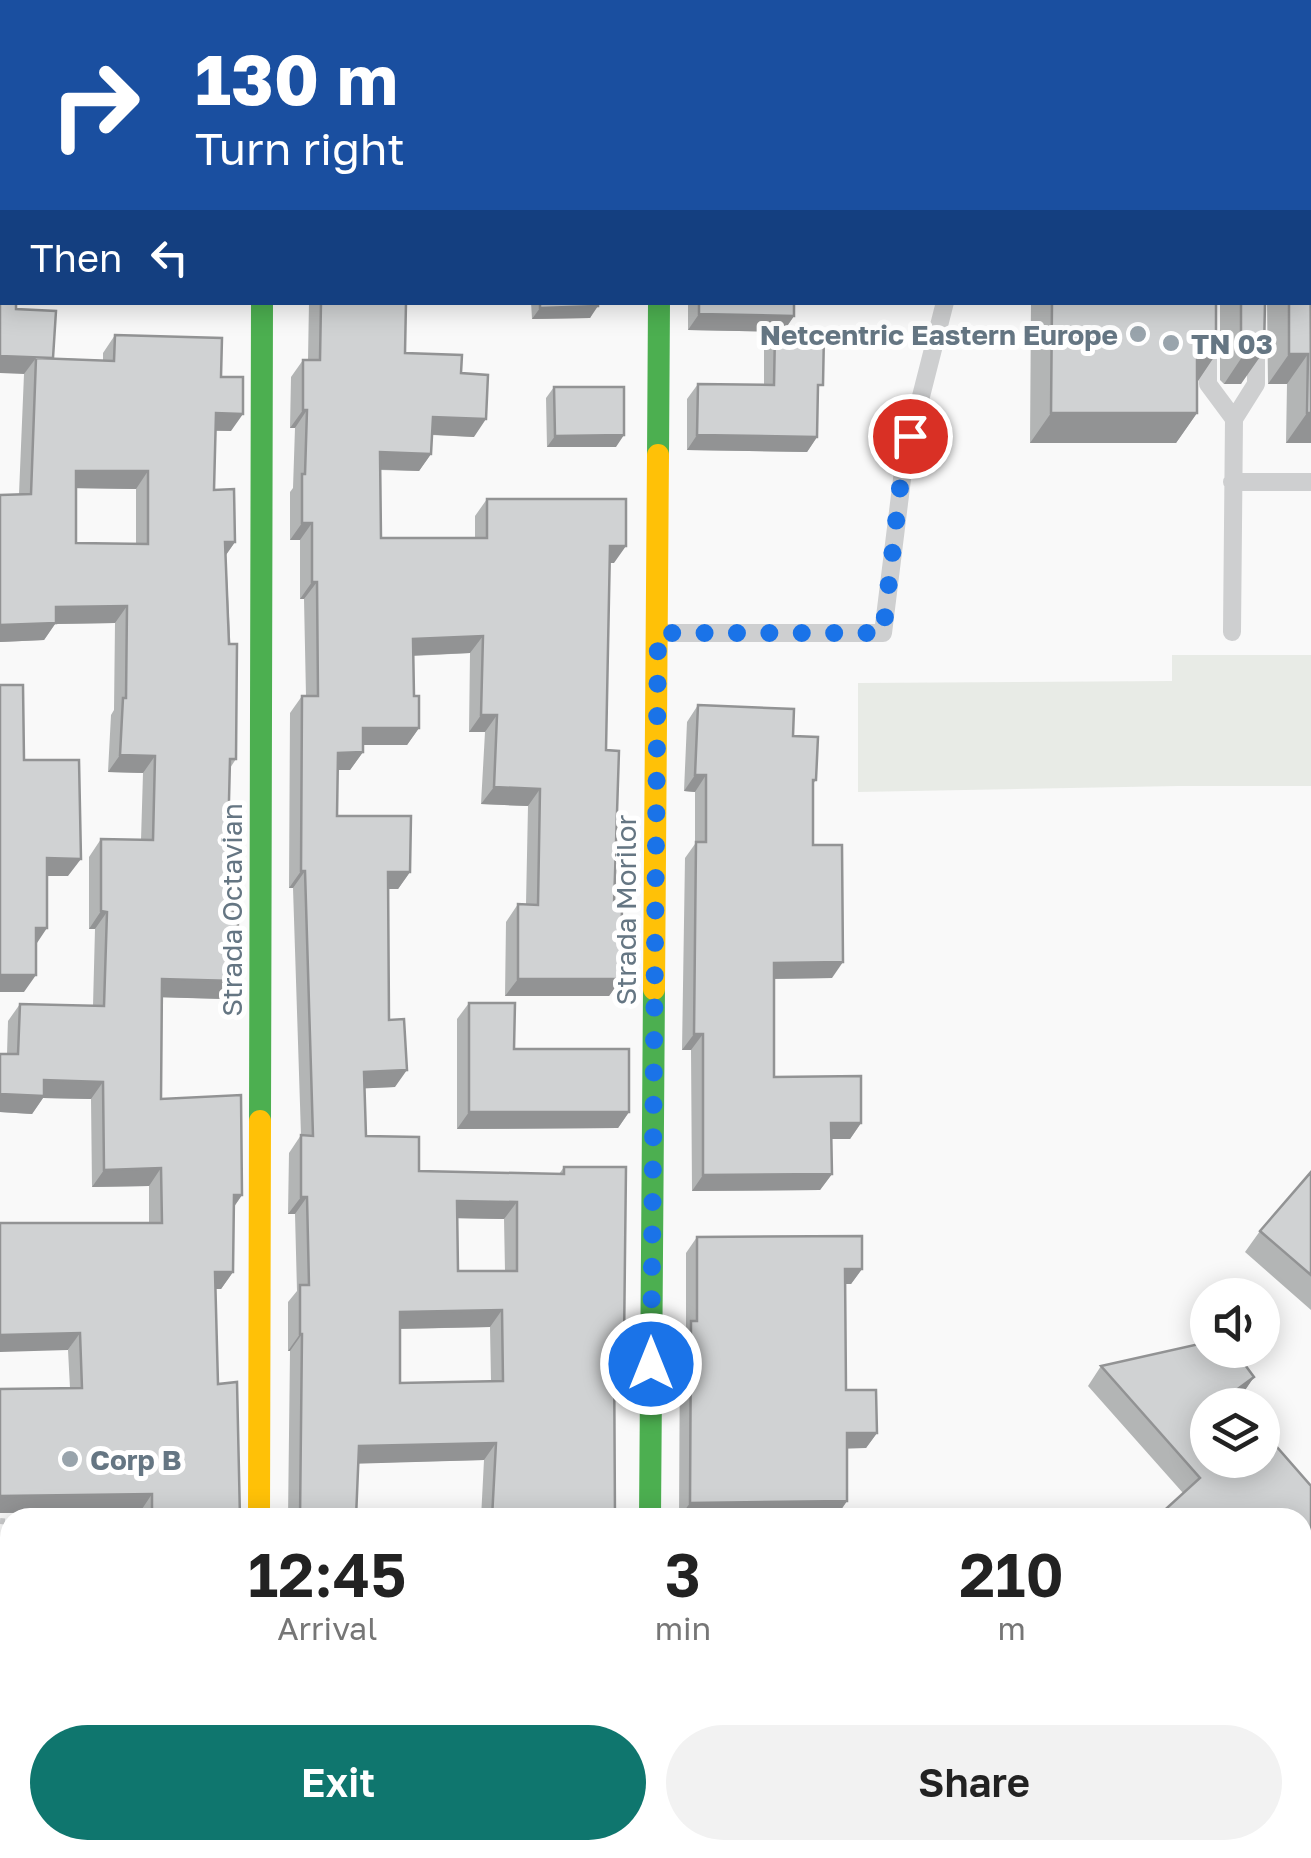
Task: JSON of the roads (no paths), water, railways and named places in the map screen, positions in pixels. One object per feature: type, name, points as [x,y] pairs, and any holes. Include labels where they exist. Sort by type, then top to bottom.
[{"type":"street","name":"Strada Octavian","points":[[259,1508],[262,305]]},
{"type":"street","name":"Strada Morilor","points":[[650,1508],[658,305]]},
{"type":"lane","points":[[658,633],[883,633],[904,463],[944,305]]},
{"type":"lane","points":[[1208,305],[1208,384],[1234,419]]},
{"type":"lane","points":[[1232,632],[1234,419],[1256,384],[1256,305]]},
{"type":"lane","points":[[1232,482],[1311,482]]},
{"type":"place","name":"Netcentric Eastern Europe","points":[[1138,334]]},
{"type":"place","name":"TN 03","points":[[1171,343]]},
{"type":"place","name":"Corp B","points":[[70,1459]]}]
